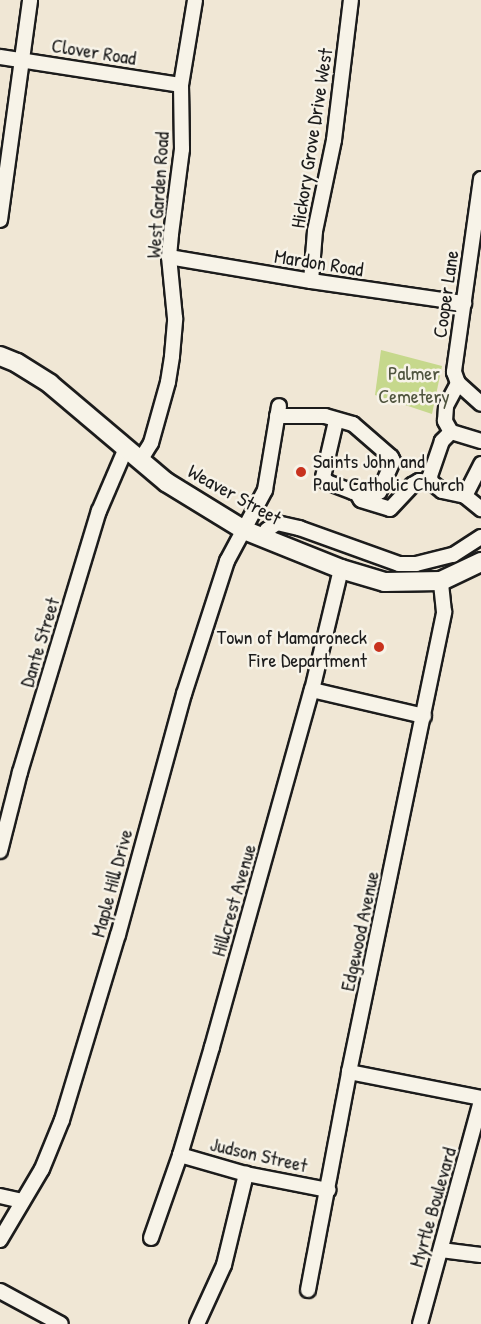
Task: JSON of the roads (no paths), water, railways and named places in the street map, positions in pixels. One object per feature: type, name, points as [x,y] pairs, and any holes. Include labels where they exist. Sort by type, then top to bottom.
[{"type":"main road","name":"Weaver Street","points":[[0,356],[17,363],[50,384],[166,482],[244,530],[341,569],[385,582],[441,581],[481,562]]},
{"type":"street","points":[[0,220],[24,59],[30,0]]},
{"type":"street","name":"West Garden Road","points":[[141,459],[151,443],[168,382],[172,356],[175,318],[169,257],[182,149],[182,85],[195,0]]},
{"type":"street","name":"Hickory Grove Drive West","points":[[311,282],[315,231],[334,140],[351,0]]},
{"type":"street","name":"Clover Road","points":[[0,57],[182,85]]},
{"type":"street","name":"Cooper Lane","points":[[458,383],[454,372],[481,179]]},
{"type":"street","name":"Mardon Road","points":[[169,257],[311,282],[464,303]]},
{"type":"street","points":[[481,404],[458,383],[446,406],[445,421],[451,432],[481,441]]},
{"type":"street","name":"Maple Hill Drive","points":[[0,1240],[42,1169],[62,1120],[118,935],[184,694],[226,561],[265,490],[278,411],[325,416],[336,421]]},
{"type":"street","points":[[336,421],[353,424],[391,457],[393,461],[380,492],[356,492],[327,482],[323,477],[336,421]]},
{"type":"street","points":[[431,482],[442,441],[451,432]]},
{"type":"street","name":"Dante Street","points":[[0,851],[20,772],[99,511],[126,448]]},
{"type":"street","points":[[465,496],[481,464]]},
{"type":"street","points":[[356,492],[361,500],[390,509],[412,485],[419,481],[431,482],[442,491],[465,496],[481,509]]},
{"type":"street","points":[[262,537],[267,530],[277,524],[298,528],[399,564],[416,564],[453,555],[481,537]]},
{"type":"street","name":"Hillcrest Avenue","points":[[151,1238],[180,1155],[312,690],[341,569]]},
{"type":"street","name":"Edgewood Avenue","points":[[308,1290],[349,1072],[444,612],[441,581]]},
{"type":"street","points":[[312,690],[424,716]]},
{"type":"street","points":[[349,1072],[481,1100]]},
{"type":"street","name":"Myrtle Boulevard","points":[[420,1324],[481,1100]]},
{"type":"street","name":"Judson Street","points":[[180,1155],[246,1174],[328,1190]]},
{"type":"street","points":[[197,1324],[224,1265],[246,1174]]},
{"type":"street","points":[[0,1196],[22,1201]]},
{"type":"street","points":[[441,1250],[481,1254]]},
{"type":"street","points":[[0,1291],[61,1324]]},
{"type":"place","name":"Saints John and Paul Catholic Church","points":[[301,472]]},
{"type":"place","name":"Town of Mamaroneck Fire Department","points":[[379,647]]},
{"type":"park label","name":"Palmer Cemetery","points":[[414,384]]}]
